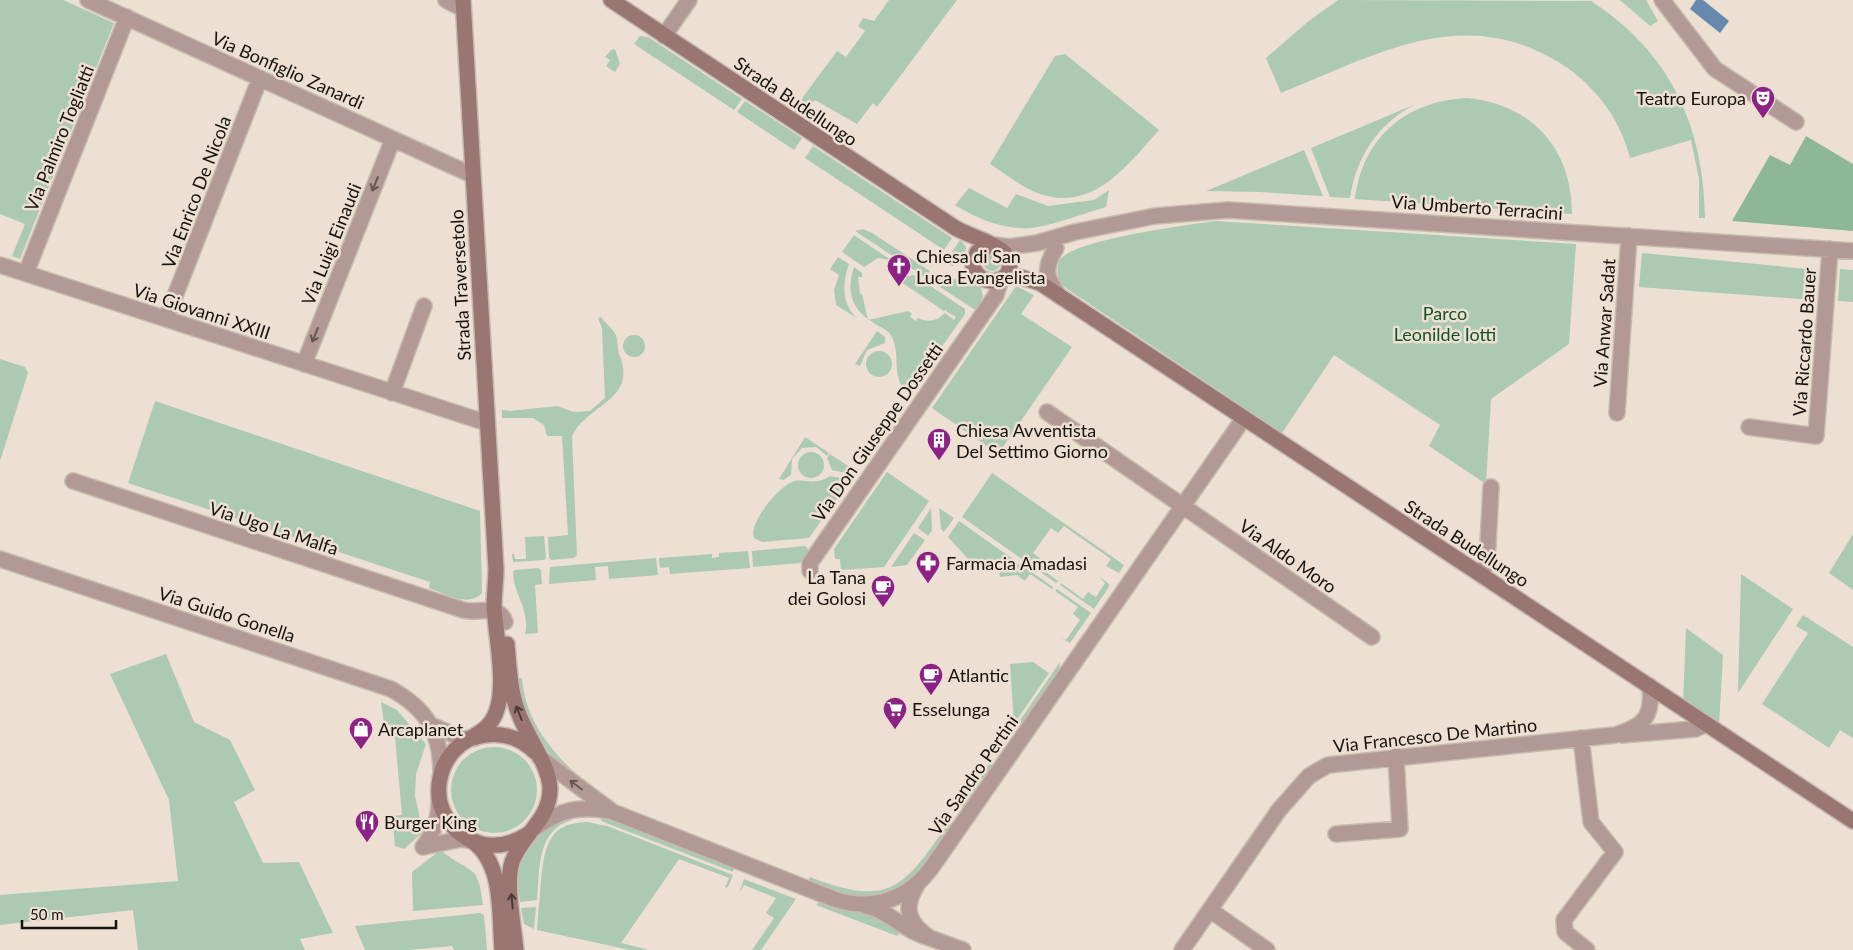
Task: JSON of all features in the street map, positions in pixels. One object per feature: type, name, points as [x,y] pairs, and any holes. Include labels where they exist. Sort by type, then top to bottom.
[{"type":"street","name":"Via Bonfiglio Zanardi","points":[[88,0],[472,175]]},
{"type":"street","points":[[446,0],[463,4]]},
{"type":"street","name":"Strada Budellungo","points":[[611,0],[961,232],[1004,250],[1006,271]]},
{"type":"street","points":[[664,36],[689,0]]},
{"type":"street","points":[[1662,0],[1715,69],[1796,122]]},
{"type":"street","name":"Strada Traversetolo","points":[[463,4],[496,569],[495,617],[516,706],[548,777],[550,795],[545,813],[515,856],[511,870],[516,950]]},
{"type":"street","name":"Via Palmiro Togliatti","points":[[26,273],[127,18]]},
{"type":"street","name":"Via Enrico De Nicola","points":[[166,319],[260,78]]},
{"type":"street","name":"Via Luigi Einaudi","points":[[304,364],[393,139]]},
{"type":"street","name":"Via Umberto Terracini","points":[[992,245],[1030,244],[1074,232],[1155,216],[1228,210],[1853,251]]},
{"type":"street","name":"Via Umberto Terracini","points":[[1006,271],[1017,256],[1027,252],[1056,248],[1078,241],[1100,228]]},
{"type":"street","name":"Strada Budellungo","points":[[961,232],[974,256],[974,270],[984,280],[1006,271],[1040,283],[1853,821]]},
{"type":"street","name":"Via Anwar Sadat","points":[[1617,413],[1629,236]]},
{"type":"street","points":[[974,256],[980,248],[992,245]]},
{"type":"street","name":"Strada Budellungo","points":[[1056,248],[1050,257],[1047,274],[1060,297]]},
{"type":"street","name":"Via Riccardo Bauer","points":[[1749,427],[1816,436],[1830,250]]},
{"type":"street","name":"Via Giovanni XXIII","points":[[0,265],[487,423]]},
{"type":"street","name":"Via Don Giuseppe Dossetti","points":[[810,571],[810,563],[996,296],[1006,271]]},
{"type":"street","points":[[980,317],[987,293],[984,280]]},
{"type":"street","points":[[392,393],[424,306]]},
{"type":"street","name":"Via Aldo Moro","points":[[1047,412],[1372,637]]},
{"type":"street","name":"Via Sandro Pertini","points":[[539,757],[613,812],[834,899],[857,904],[873,904],[893,899],[920,881],[1244,418]]},
{"type":"street","name":"Via Ugo La Malfa","points":[[73,481],[463,610],[495,617]]},
{"type":"street","points":[[1481,574],[1487,563],[1491,487]]},
{"type":"street","name":"Via Guido Gonella","points":[[0,559],[378,684],[402,696],[432,725],[463,739],[475,738]]},
{"type":"street","name":"Strada Traversetolo","points":[[496,569],[494,587],[495,617],[500,682],[498,705],[489,724],[475,738],[454,751],[441,773],[439,798],[448,821],[483,852],[493,870],[502,950]]},
{"type":"street","points":[[1650,686],[1650,711]]},
{"type":"street","name":"Via Francesco De Martino","points":[[1615,735],[1638,726],[1650,711],[1669,699]]},
{"type":"street","points":[[1678,731],[1683,708]]},
{"type":"street","name":"Via Francesco De Martino","points":[[1182,950],[1279,810],[1309,776],[1328,765],[1396,756],[1582,738],[1695,730],[1707,724]]},
{"type":"street","points":[[432,725],[438,742],[441,773]]},
{"type":"street","name":"Strada Traversetolo","points":[[475,738],[491,734],[508,736],[523,742],[539,757]]},
{"type":"street","points":[[1553,935],[1615,852],[1591,822],[1582,738]]},
{"type":"street","points":[[1336,834],[1400,829],[1396,756]]},
{"type":"street","points":[[439,798],[438,814],[429,840],[424,847],[461,839],[472,841]]},
{"type":"street","name":"Via Sandro Pertini","points":[[532,831],[565,810],[586,809],[613,812]]},
{"type":"street","name":"Strada Traversetolo","points":[[472,841],[486,845],[504,845],[532,831]]},
{"type":"street","points":[[909,910],[912,895],[920,881]]},
{"type":"street","points":[[893,918],[887,909],[888,903],[893,899],[904,902],[909,910],[913,924],[930,938]]},
{"type":"street","points":[[857,904],[879,910],[914,934],[963,950]]},
{"type":"street","points":[[1210,910],[1267,950]]},
{"type":"street","points":[[1564,920],[1565,932],[1587,950]]},
{"type":"green space","points":[[0,0],[63,0],[114,23],[20,259],[12,256],[25,224],[0,214]]},
{"type":"green space","points":[[889,0],[957,0],[877,107],[873,103],[857,124],[815,100],[801,114],[792,112],[837,51],[846,57],[865,31],[858,26],[863,18],[874,21]]},
{"type":"green space","points":[[1338,0],[1591,1],[1619,21],[1642,43],[1662,68],[1677,94],[1689,122],[1698,152],[1703,184],[1705,218],[1699,218],[1699,179],[1691,140],[1630,158],[1615,120],[1599,97],[1580,78],[1569,69],[1532,49],[1495,38],[1460,36],[1425,40],[1389,50],[1281,93],[1266,58],[1310,20]]},
{"type":"green space","points":[[1620,0],[1646,0],[1658,21],[1650,26]]},
{"type":"green space","points":[[640,36],[648,37],[742,99],[734,110],[634,44]]},
{"type":"green space","points":[[615,49],[620,64],[615,72],[606,66],[610,60],[605,57],[611,50]]},
{"type":"green space","points":[[1065,54],[1159,130],[1134,159],[1106,183],[1090,192],[1073,197],[1055,197],[1029,189],[990,164],[1055,56]]},
{"type":"green space","points":[[1467,98],[1490,102],[1511,110],[1529,120],[1544,134],[1556,150],[1565,169],[1570,191],[1572,214],[1355,199],[1367,157],[1391,126],[1425,106]]},
{"type":"green space","points":[[745,101],[802,138],[794,150],[737,112]]},
{"type":"green space","points":[[1416,104],[1390,121],[1371,143],[1358,169],[1350,198],[1330,197],[1311,148]]},
{"type":"green space","points":[[1806,136],[1853,164],[1853,231],[1732,221],[1770,155],[1790,165]]},
{"type":"green space","points":[[813,146],[952,238],[944,250],[805,158]]},
{"type":"green space","points":[[1304,150],[1323,196],[1206,191]]},
{"type":"green space","points":[[969,188],[1007,208],[1016,194],[1048,206],[1094,200],[1109,190],[1106,207],[1048,225],[1021,228],[991,222],[972,215],[955,205]]},
{"type":"green space","name":"Parco Leonilde Iotti","points":[[1216,221],[1576,244],[1569,344],[1491,399],[1486,484],[1429,446],[1440,425],[1334,355],[1282,433],[1060,284],[1057,270],[1059,261],[1068,253],[1085,246],[1132,234]]},
{"type":"green space","points":[[863,229],[930,271],[926,278],[855,231]]},
{"type":"green space","points":[[854,235],[891,260],[878,258],[864,267],[842,252]]},
{"type":"green space","points":[[960,240],[966,247],[964,260],[953,266],[944,264]]},
{"type":"green space","points":[[988,253],[996,253],[1001,258],[999,269],[988,271],[983,266],[983,258]]},
{"type":"green space","points":[[1642,253],[1818,270],[1814,300],[1639,287]]},
{"type":"green space","points":[[838,257],[849,264],[844,293],[848,307],[858,319],[836,305],[834,290],[839,275],[830,269]]},
{"type":"green space","points":[[854,267],[862,273],[862,277],[858,277],[860,294],[862,294],[868,319],[857,308],[851,294],[851,277]]},
{"type":"green space","points":[[1840,269],[1853,270],[1853,302],[1838,301]]},
{"type":"green space","points":[[914,275],[965,309],[965,314],[910,392],[905,392],[898,377],[895,344],[892,337],[887,331],[869,320],[908,311],[912,314],[910,317],[916,321],[918,318],[933,320],[945,313],[954,320],[956,317],[946,311],[947,309],[944,311],[901,282],[904,277]]},
{"type":"green space","points":[[937,275],[980,285],[983,296],[977,311],[932,282]]},
{"type":"green space","points":[[1016,286],[1034,295],[1021,314],[1072,347],[998,454],[932,408]]},
{"type":"green space","points":[[601,317],[616,335],[623,369],[622,382],[617,392],[588,416],[572,436],[577,555],[574,558],[551,560],[549,557],[548,537],[568,535],[562,436],[547,436],[544,425],[533,418],[502,418],[502,410],[510,411],[557,406],[574,412],[590,411],[605,398],[602,328],[598,318]]},
{"type":"green space","points":[[877,331],[885,337],[885,343],[867,350],[860,366],[855,364]]},
{"type":"green space","points":[[634,335],[642,338],[645,346],[642,354],[634,357],[626,354],[623,346],[626,338]]},
{"type":"green space","points":[[879,351],[888,355],[892,364],[888,373],[879,377],[870,373],[866,364],[870,355]]},
{"type":"green space","points":[[0,359],[25,367],[28,373],[0,461]]},
{"type":"green space","points":[[155,401],[480,511],[482,593],[476,597],[464,600],[450,596],[429,588],[430,582],[128,483]]},
{"type":"green space","points":[[805,437],[829,453],[827,456],[816,447],[802,448],[792,459],[791,475],[783,480],[779,479]]},
{"type":"green space","points":[[811,452],[820,456],[824,465],[820,474],[811,478],[802,474],[798,465],[802,456]]},
{"type":"green space","points":[[830,454],[856,471],[855,473],[850,474],[832,470],[827,458]]},
{"type":"green space","points":[[887,472],[929,501],[884,567],[841,570],[840,559],[835,559],[834,549]]},
{"type":"green space","points":[[992,473],[1124,565],[1119,573],[1106,566],[1111,559],[1064,526],[1058,533],[1051,528],[1033,553],[1041,559],[1036,565],[1058,581],[1056,583],[962,517]]},
{"type":"green space","points":[[830,476],[845,479],[847,484],[809,538],[762,542],[754,538],[755,524],[760,515],[772,498],[786,485],[797,481],[819,481]]},
{"type":"green space","points":[[931,508],[932,530],[928,536],[918,528]]},
{"type":"green space","points":[[939,508],[954,518],[944,532],[941,529]]},
{"type":"green space","points":[[959,521],[1013,559],[970,561],[948,537]]},
{"type":"green space","points":[[914,533],[925,540],[907,565],[891,567]]},
{"type":"green space","points":[[1853,534],[1853,590],[1829,573]]},
{"type":"green space","points":[[544,536],[546,558],[544,560],[513,562],[512,554],[514,554],[515,559],[526,559],[525,537]]},
{"type":"green space","points":[[805,546],[810,551],[806,560],[801,563],[753,567],[752,551]]},
{"type":"green space","points":[[748,551],[750,568],[670,574],[669,567],[660,568],[659,558],[712,554],[712,558],[719,557],[719,553]]},
{"type":"green space","points":[[656,558],[658,575],[609,579],[608,566],[595,567],[596,580],[549,584],[550,567]]},
{"type":"green space","points":[[1020,564],[1053,587],[1052,589],[1030,574],[1025,581],[1017,575],[1000,577],[999,566]]},
{"type":"green space","points":[[538,568],[541,570],[542,584],[535,585],[538,633],[525,634],[526,618],[513,572],[515,570]]},
{"type":"green space","points":[[1741,574],[1793,609],[1738,693]]},
{"type":"green space","points":[[1099,576],[1110,585],[1094,609],[1060,585],[1061,583],[1083,599],[1088,592],[1096,597],[1105,583]]},
{"type":"green space","points":[[1057,589],[1091,613],[1070,643],[1058,636],[1066,640],[1080,620],[1073,614],[1078,607],[1055,591]]},
{"type":"green space","points":[[1803,615],[1853,647],[1853,738],[1840,730],[1829,748],[1762,704],[1808,633],[1796,626]]},
{"type":"green space","points":[[1686,628],[1723,655],[1719,726],[1683,705]]},
{"type":"green space","points":[[166,654],[194,722],[230,740],[255,790],[234,802],[263,863],[299,862],[333,933],[300,939],[305,950],[138,950],[133,910],[0,925],[0,895],[178,881],[169,800],[110,674]]},
{"type":"green space","points":[[1033,662],[1049,673],[1014,724],[1010,664]]},
{"type":"green space","points":[[1060,662],[1059,673],[1022,725],[1016,726]]},
{"type":"green space","points":[[519,678],[522,678],[528,708],[534,722],[561,759],[583,780],[580,784],[547,750],[528,723],[522,709],[519,694]]},
{"type":"green space","points":[[381,702],[397,710],[426,744],[416,774],[415,796],[423,832],[404,849],[395,846],[392,816],[402,815],[394,726],[384,723]]},
{"type":"green space","points":[[494,747],[518,754],[530,766],[537,790],[530,814],[518,826],[494,833],[470,826],[458,814],[451,790],[458,766],[470,754]]},
{"type":"green space","points":[[990,763],[994,766],[966,806],[959,807]]},
{"type":"green space","points":[[571,815],[572,820],[560,825],[552,832],[542,852],[537,900],[520,902],[517,870],[524,852],[538,836],[554,824]]},
{"type":"green space","points":[[602,816],[734,868],[733,872],[601,821]]},
{"type":"green space","points":[[950,821],[951,826],[931,856],[909,880],[896,889],[881,895],[864,897],[839,894],[808,882],[810,877],[860,891],[878,890],[894,885],[907,876],[920,862]]},
{"type":"green space","points":[[587,822],[607,826],[733,875],[728,887],[725,888],[729,878],[679,859],[621,943],[649,950],[630,950],[537,930],[541,880],[547,847],[556,832],[564,827],[574,823]]},
{"type":"green space","points":[[438,852],[443,852],[476,875],[483,905],[413,911],[412,872]]},
{"type":"green space","points":[[744,879],[796,899],[761,950],[752,950],[774,918],[766,913],[776,898],[744,885],[739,893]]},
{"type":"green space","points":[[820,901],[865,911],[901,931],[897,936],[816,905]]},
{"type":"green space","points":[[536,907],[534,929],[524,924],[521,908]]},
{"type":"green space","points":[[480,913],[484,915],[487,950],[454,950],[452,946],[409,950],[365,950],[355,926]]},
{"type":"water","points":[[1696,0],[1703,0],[1729,21],[1720,33],[1690,9]]},
{"type":"place","name":"Teatro Europa","points":[[1763,119]]},
{"type":"place","name":"Chiesa di San Luca Evangelista","points":[[899,287]]},
{"type":"place","name":"Chiesa Avventista Del Settimo Giorno","points":[[939,461]]},
{"type":"place","name":"Farmacia Amadasi","points":[[928,584]]},
{"type":"place","name":"La Tana dei Golosi","points":[[883,608]]},
{"type":"place","name":"Atlantic","points":[[931,696]]},
{"type":"place","name":"Esselunga","points":[[895,730]]},
{"type":"place","name":"Arcaplanet","points":[[361,750]]},
{"type":"place","name":"Burger King","points":[[367,843]]}]
